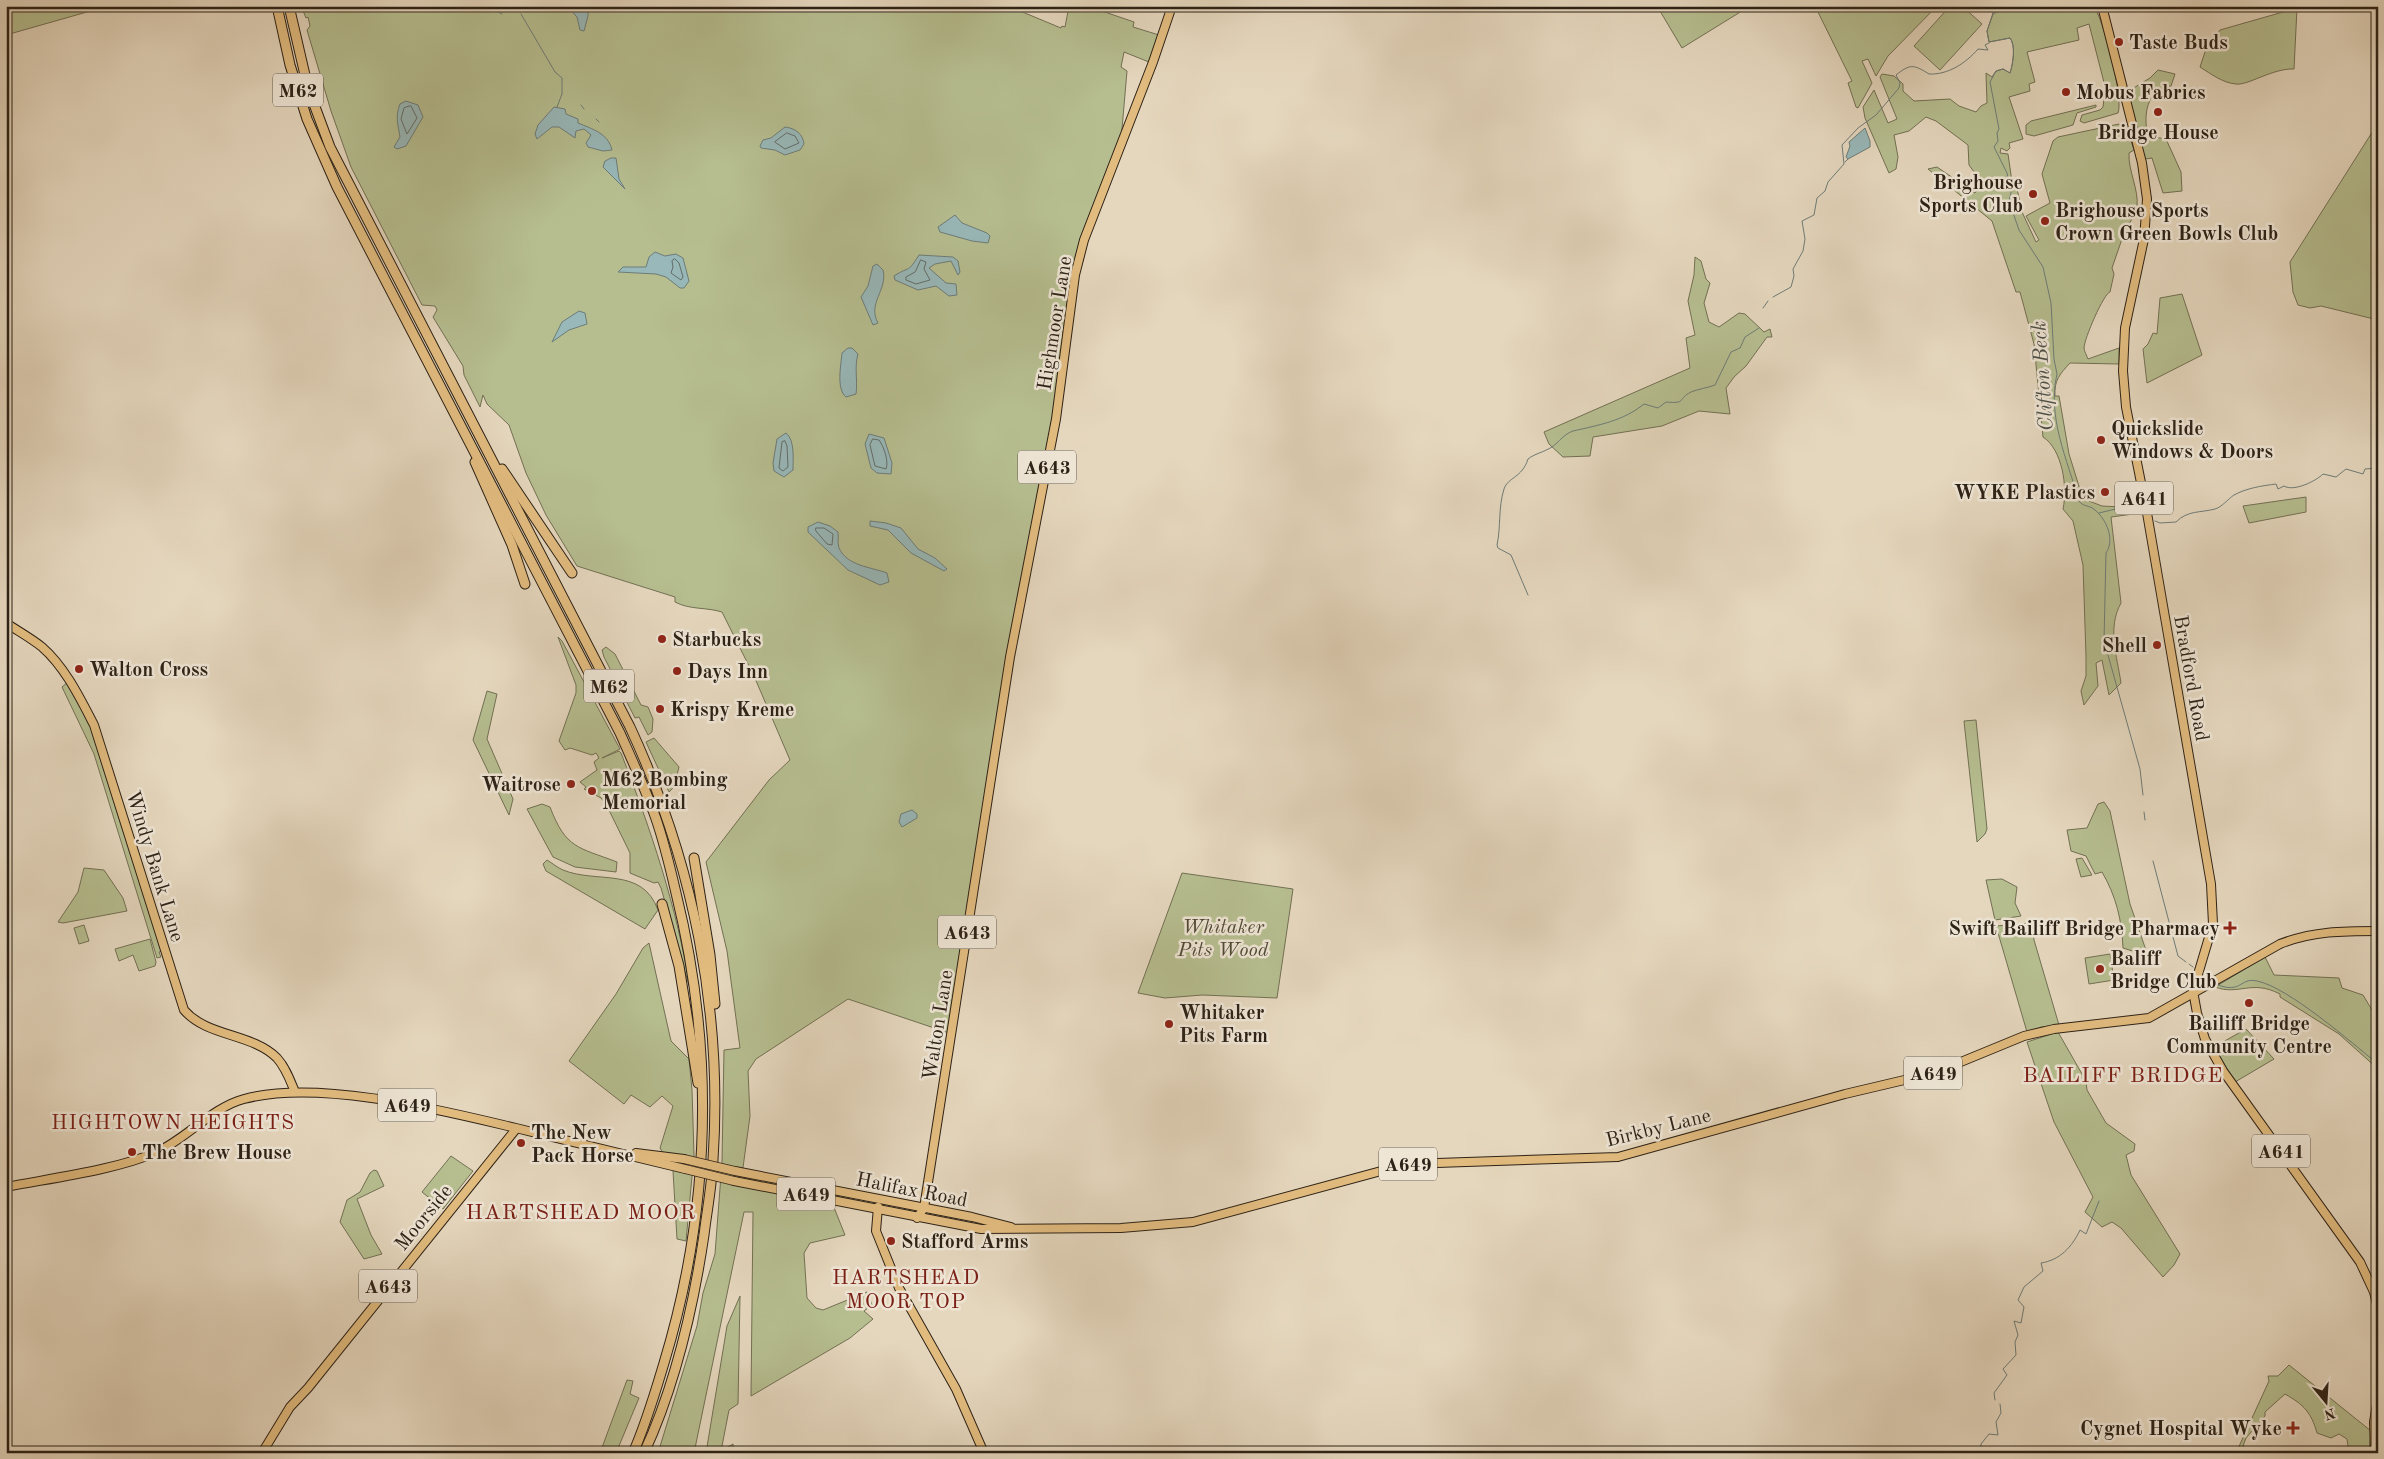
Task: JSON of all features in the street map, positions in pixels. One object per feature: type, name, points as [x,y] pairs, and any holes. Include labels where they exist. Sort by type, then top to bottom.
[{"type":"highway","name":"M62","points":[[276,6],[292,74],[307,119],[326,162],[620,733],[656,818],[690,949],[701,1043],[703,1125],[699,1196],[680,1310],[655,1392],[633,1453]]},
{"type":"highway","name":"M62","points":[[289,6],[308,88],[330,147],[630,727],[659,794],[681,862],[695,918],[710,1007],[714,1052],[713,1162],[699,1268],[670,1389],[644,1453]]},
{"type":"highway","points":[[460,423],[480,478],[512,545],[525,584]]},
{"type":"highway","points":[[472,423],[572,574]]},
{"type":"highway","points":[[694,858],[714,986],[716,1017],[714,1052]]},
{"type":"highway","points":[[662,904],[687,1006],[703,1125]]},
{"type":"main road","name":"Highmoor Lane","points":[[1010,657],[1056,419],[1074,275],[1084,240],[1153,62],[1172,6]]},
{"type":"main road","name":"Bradford Road","points":[[2102,6],[2142,163],[2147,199],[2144,239],[2125,328],[2123,370],[2126,407],[2147,513],[2211,884],[2213,924],[2193,991],[2197,1013],[2212,1054],[2360,1262],[2374,1292],[2378,1308]]},
{"type":"main road","name":"Windy Bank Lane","points":[[6,623],[42,646],[52,656],[82,702],[94,725],[184,1010],[196,1021],[266,1049],[283,1066],[295,1092]]},
{"type":"main road","name":"Walton Lane","points":[[917,1218],[924,1208],[1010,657]]},
{"type":"main road","name":"A649","points":[[2193,991],[2266,951],[2298,937],[2334,930],[2378,931]]},
{"type":"main road","points":[[2199,969],[2204,979],[2214,980]]},
{"type":"main road","name":"Birkby Lane","points":[[1205,1220],[1406,1164],[1618,1156],[1845,1094],[1934,1073],[2024,1036],[2082,1025],[2149,1018],[2193,991]]},
{"type":"main road","name":"A649","points":[[6,1187],[139,1158],[172,1144],[232,1102],[252,1097],[295,1092],[383,1101],[456,1114],[609,1150]]},
{"type":"main road","name":"Moorside","points":[[264,1450],[290,1407],[308,1388],[398,1272],[516,1129]]},
{"type":"main road","name":"Halifax Road","points":[[609,1150],[684,1159],[879,1200],[972,1217],[1023,1230]]},
{"type":"main road","name":"Halifax Road","points":[[609,1150],[734,1181],[981,1229],[1121,1228],[1205,1220]]},
{"type":"main road","points":[[879,1200],[876,1231],[899,1288],[956,1389],[984,1453]]},
{"type":"main road","points":[[924,1208],[927,1214],[934,1218],[954,1225]]},
{"type":"main road","points":[[2374,1453],[2374,1430],[2378,1398]]},
{"type":"green space","points":[[6,6],[108,6],[6,35]]},
{"type":"green space","points":[[301,6],[1008,6],[1061,28],[1062,26],[1065,27],[1069,6],[1096,6],[1099,10],[1134,22],[1133,27],[1159,35],[1149,62],[1124,52],[1121,67],[1127,71],[1120,152],[1084,240],[1018,617],[952,1034],[848,999],[756,1059],[748,1071],[750,1116],[742,1175],[872,1204],[742,1178],[741,1182],[831,1200],[845,1235],[810,1243],[804,1253],[807,1298],[816,1308],[823,1310],[867,1292],[872,1305],[864,1311],[873,1319],[850,1338],[751,1396],[753,1212],[744,1212],[694,1453],[658,1453],[697,1326],[703,1293],[715,1254],[722,1162],[724,1050],[740,1048],[727,951],[706,862],[769,780],[790,760],[754,676],[722,612],[681,605],[675,602],[675,597],[577,566],[546,515],[526,473],[509,425],[487,404],[483,395],[480,407],[464,375],[463,366],[433,317],[437,310],[435,306],[422,305],[351,167],[331,111],[307,30],[310,26],[308,17],[306,18]]},
{"type":"green space","points":[[1657,6],[1750,6],[1682,48]]},
{"type":"green space","points":[[1815,6],[1937,6],[1888,56],[1876,76],[1868,59],[1862,61],[1872,83],[1858,108],[1848,83],[1852,81]]},
{"type":"green space","points":[[1950,6],[1962,6],[1982,24],[1940,70],[1914,46]]},
{"type":"green space","points":[[1984,6],[2018,6],[2019,10],[2029,6],[2093,6],[2102,25],[2112,58],[2118,92],[2118,113],[2084,123],[2080,121],[2082,115],[2100,110],[2103,107],[2104,99],[2108,98],[2089,24],[2077,28],[2079,40],[2027,52],[2035,82],[2029,84],[2030,91],[2009,97],[2023,139],[2009,143],[2010,148],[2007,151],[2001,148],[2000,153],[2008,154],[2012,182],[2016,184],[2022,212],[2036,242],[2039,240],[2026,216],[2050,203],[2042,174],[2053,141],[2058,137],[2119,124],[2129,135],[2134,150],[2129,153],[2129,160],[2137,207],[2128,229],[2126,227],[2121,231],[2123,236],[2112,268],[2114,274],[2110,292],[2103,300],[2095,317],[2084,348],[2088,359],[2119,348],[2119,364],[2070,363],[2058,378],[2055,390],[2055,396],[2059,396],[2069,454],[2082,496],[2088,495],[2089,501],[2102,506],[2141,508],[2141,513],[2111,517],[2121,603],[2115,622],[2114,642],[2121,683],[2109,695],[2102,660],[2096,663],[2098,686],[2084,705],[2081,691],[2086,676],[2083,565],[2073,521],[2063,509],[2065,490],[2059,459],[2050,443],[2043,437],[2034,344],[2020,292],[2016,292],[1992,221],[1928,169],[1937,167],[1975,193],[1982,183],[1969,165],[1968,145],[1936,121],[1926,117],[1909,131],[1894,135],[1898,157],[1896,169],[1889,173],[1865,118],[1863,107],[1874,90],[1888,123],[1897,119],[1880,77],[1882,74],[1894,76],[1903,84],[1903,91],[1914,101],[1950,99],[1959,106],[1976,112],[1987,103],[1986,73],[1992,77],[1996,71],[2003,69],[2010,73],[2013,50],[2010,38],[1989,42],[1987,31],[1993,13]]},
{"type":"green space","points":[[2297,8],[2294,69],[2278,71],[2236,84],[2222,80],[2200,67],[2206,49],[2220,30]]},
{"type":"green space","points":[[2158,70],[2175,74],[2171,86],[2163,88],[2151,98],[2146,112],[2148,136],[2166,139],[2181,172],[2182,191],[2163,193],[2152,158],[2145,159],[2127,92],[2150,78]]},
{"type":"green space","points":[[2096,105],[2096,107],[2077,113],[2073,125],[2034,136],[2026,134],[2026,125],[2031,121]]},
{"type":"green space","points":[[2378,123],[2378,320],[2321,306],[2310,308],[2298,305],[2293,292],[2290,262]]},
{"type":"green space","points":[[1695,257],[1701,261],[1706,279],[1710,283],[1704,303],[1709,322],[1719,327],[1739,313],[1745,314],[1764,332],[1770,329],[1772,337],[1767,337],[1746,366],[1726,388],[1730,414],[1699,411],[1662,426],[1593,437],[1590,456],[1563,457],[1549,444],[1544,432],[1690,368],[1686,338],[1695,335],[1688,301],[1694,275]]},
{"type":"green space","points":[[2182,294],[2202,355],[2147,383],[2143,349],[2148,344],[2153,333],[2157,334],[2160,298]]},
{"type":"green space","points":[[2306,497],[2306,512],[2249,523],[2243,506]]},
{"type":"green space","points":[[558,637],[562,641],[620,749],[602,758],[619,751],[621,753],[662,869],[685,958],[690,989],[658,882],[654,883],[630,873],[630,853],[606,804],[601,798],[584,789],[586,787],[580,782],[597,770],[594,762],[599,758],[596,753],[592,755],[570,748],[565,750],[559,741],[576,693],[576,685]]},
{"type":"green space","points":[[606,647],[615,654],[641,705],[648,707],[653,719],[652,732],[648,735],[639,717],[635,718],[604,657],[602,650]]},
{"type":"green space","points":[[69,681],[94,725],[165,950],[159,952],[161,957],[157,958],[94,754],[62,687]]},
{"type":"green space","points":[[487,691],[497,694],[487,739],[513,799],[509,815],[473,740]]},
{"type":"green space","points":[[1976,720],[1987,829],[1977,842],[1964,721]]},
{"type":"green space","points":[[654,738],[679,767],[674,787],[669,792],[646,742]]},
{"type":"green space","points":[[2104,802],[2110,811],[2130,904],[2148,956],[2123,948],[2117,908],[2107,881],[2102,872],[2095,874],[2086,856],[2071,851],[2067,830],[2087,828],[2098,804]]},
{"type":"green space","points":[[542,804],[550,807],[556,821],[568,839],[583,849],[617,862],[616,872],[575,867],[553,857],[527,809]]},
{"type":"green space","points":[[2082,858],[2092,875],[2081,877],[2076,859]]},
{"type":"green space","points":[[547,860],[561,869],[576,874],[630,882],[641,887],[651,896],[658,910],[645,929],[546,871],[543,864]]},
{"type":"green space","points":[[84,868],[104,870],[123,898],[127,911],[63,923],[58,922],[78,892]]},
{"type":"green space","name":"Whitaker Pits Wood","points":[[1182,873],[1293,889],[1277,998],[1202,995],[1165,998],[1138,993]]},
{"type":"green space","points":[[2002,879],[2017,887],[2015,903],[2021,916],[1995,920],[1986,880]]},
{"type":"green space","points":[[2032,923],[2034,940],[2059,1025],[2041,1027],[2027,1032],[1996,926]]},
{"type":"green space","points":[[84,925],[89,941],[79,944],[74,928]]},
{"type":"green space","points":[[150,939],[156,962],[155,966],[139,971],[133,955],[119,961],[115,949]]},
{"type":"green space","points":[[649,943],[671,1041],[689,1059],[694,1155],[686,1241],[677,1239],[673,1171],[660,1148],[673,1106],[662,1096],[650,1107],[631,1095],[624,1104],[569,1061],[616,994],[643,948]]},
{"type":"green space","name":"Baliff Bridge Club","points":[[2110,954],[2114,980],[2089,984],[2085,958]]},
{"type":"green space","points":[[2265,957],[2274,975],[2339,978],[2342,988],[2363,995],[2378,1020],[2378,1069],[2339,1034],[2280,997],[2280,994],[2261,988],[2231,990],[2215,987]]},
{"type":"green space","points":[[2246,1029],[2274,1059],[2235,1082],[2214,1047]]},
{"type":"green space","points":[[2058,1032],[2086,1081],[2087,1090],[2106,1123],[2135,1144],[2134,1151],[2126,1155],[2131,1175],[2180,1254],[2174,1265],[2163,1277],[2121,1228],[2112,1222],[2102,1227],[2085,1212],[2093,1197],[2054,1122],[2027,1042]]},
{"type":"green space","points":[[451,1156],[473,1171],[443,1209],[422,1192]]},
{"type":"green space","points":[[374,1170],[377,1171],[384,1186],[357,1199],[371,1235],[382,1254],[364,1259],[340,1222],[347,1200],[360,1192],[370,1173]]},
{"type":"green space","points":[[740,1296],[738,1404],[729,1410],[721,1451],[733,1444],[734,1453],[706,1453],[727,1326]]},
{"type":"green space","points":[[2289,1365],[2371,1431],[2369,1453],[2349,1453],[2347,1439],[2339,1434],[2331,1438],[2317,1433],[2306,1410],[2285,1394],[2265,1412],[2265,1416],[2246,1438],[2243,1446],[2250,1453],[2236,1453],[2269,1381],[2268,1376],[2278,1376]]},
{"type":"green space","points":[[627,1380],[633,1381],[630,1394],[639,1398],[616,1453],[600,1453]]},
{"type":"water","points":[[567,6],[579,6],[588,10],[584,31],[580,30],[577,17]]},
{"type":"water","points":[[406,101],[418,105],[423,117],[406,146],[397,149],[394,147],[400,137],[397,120],[398,113],[400,104]]},
{"type":"water","points":[[554,107],[565,109],[566,114],[578,119],[578,123],[603,136],[607,139],[612,150],[603,151],[588,147],[586,143],[591,135],[584,129],[576,131],[575,138],[559,127],[552,127],[537,139],[535,134],[538,125]]},
{"type":"water","points":[[785,127],[795,130],[802,137],[804,144],[800,150],[785,155],[775,150],[761,148],[763,140],[771,138]]},
{"type":"water","points":[[1865,128],[1870,141],[1870,147],[1848,159],[1846,157],[1850,146],[1849,142]]},
{"type":"water","points":[[616,158],[619,179],[625,189],[603,167],[605,161]]},
{"type":"water","points":[[955,215],[962,223],[987,233],[990,236],[988,243],[972,241],[940,232],[938,227]]},
{"type":"water","points":[[655,252],[665,256],[676,254],[683,258],[689,281],[684,288],[680,288],[666,277],[656,274],[618,272],[623,267],[646,267],[649,257]]},
{"type":"water","points":[[919,255],[953,257],[958,261],[960,272],[958,275],[951,261],[935,264],[929,268],[946,283],[956,284],[957,295],[949,296],[936,286],[918,290],[895,280],[894,276],[910,267]]},
{"type":"water","points":[[877,264],[883,270],[884,277],[875,309],[878,323],[873,325],[861,297],[868,286],[873,266]]},
{"type":"water","points":[[579,311],[585,313],[587,324],[569,330],[552,342],[562,322]]},
{"type":"water","points":[[848,348],[852,348],[858,354],[856,364],[857,384],[856,394],[846,397],[841,388],[840,376],[842,353]]},
{"type":"water","points":[[786,433],[792,445],[793,470],[784,477],[774,471],[773,463],[777,439]]},
{"type":"water","points":[[869,434],[884,438],[892,463],[891,474],[877,473],[871,468],[865,444]]},
{"type":"water","points":[[870,521],[886,523],[901,528],[918,549],[935,558],[947,569],[944,571],[911,553],[888,530],[870,526]]},
{"type":"water","points":[[818,522],[830,526],[838,532],[839,548],[848,559],[860,565],[887,573],[889,582],[880,585],[848,570],[808,532],[808,527]]},
{"type":"water","points":[[912,810],[917,814],[917,818],[902,827],[899,822],[901,814]]},
{"type":"waterway","points":[[495,6],[498,12],[502,14]]},
{"type":"waterway","name":"Clifton Beck","points":[[2010,6],[1993,14],[1987,31],[1989,42],[2010,38],[2013,50],[2010,73],[2003,69],[1996,71],[1990,82],[1999,129],[1997,133],[1998,141],[1994,147],[2007,173],[2011,193],[2009,201],[2019,230],[2043,267],[2051,303],[2054,359],[2057,374],[2055,390],[2056,422],[2064,454],[2079,501],[2093,508],[2099,514],[2110,536],[2109,548],[2106,553],[2104,641],[2140,769],[2143,795]]},
{"type":"waterway","points":[[521,14],[555,72],[562,78],[562,94],[557,107]]},
{"type":"waterway","points":[[1773,297],[1791,287],[1794,276],[1793,269],[1803,251],[1805,239],[1802,221],[1814,215],[1817,198],[1825,191],[1828,182],[1844,164],[1842,145],[1858,128],[1876,115],[1899,88],[1900,83],[1896,75],[1908,67],[1919,68],[1929,74],[1950,70],[1968,59],[1978,49],[1988,50],[1985,45],[1989,43]]},
{"type":"waterway","points":[[581,105],[584,109]]},
{"type":"waterway","points":[[596,119],[599,122]]},
{"type":"waterway","points":[[1845,162],[1848,159]]},
{"type":"waterway","points":[[1763,308],[1768,301]]},
{"type":"waterway","points":[[1528,595],[1511,555],[1498,548],[1497,545],[1504,489],[1519,474],[1528,459],[1552,447],[1570,432],[1628,415],[1644,404],[1658,408],[1666,402],[1679,402],[1691,392],[1715,385],[1731,352],[1740,348],[1745,337],[1759,328]]},
{"type":"waterway","points":[[2155,521],[2160,523],[2176,522],[2185,515],[2218,508],[2234,495],[2254,488],[2276,484],[2278,489],[2284,486],[2293,488],[2315,480],[2323,474],[2336,477],[2346,469],[2363,474],[2365,469],[2378,468]]},
{"type":"waterway","points":[[2099,513],[2124,507],[2140,511]]},
{"type":"waterway","name":"Clifton Beck","points":[[2144,812],[2145,820]]},
{"type":"waterway","name":"Clifton Beck","points":[[2153,861],[2178,956],[2186,962]]},
{"type":"waterway","name":"Clifton Beck","points":[[2189,964],[2193,967]]},
{"type":"waterway","name":"Clifton Beck","points":[[2218,985],[2232,988],[2251,980],[2270,985],[2302,1004],[2378,1064]]},
{"type":"waterway","points":[[1995,1400],[1994,1393],[2007,1375],[2003,1369],[2016,1355],[2015,1342],[2018,1335],[2014,1321],[2021,1323],[2024,1307],[2018,1300],[2024,1287],[2043,1271],[2041,1263],[2054,1259],[2065,1252],[2080,1230],[2086,1234],[2099,1201]]},
{"type":"waterway","points":[[1981,1453],[1981,1444],[1989,1434],[1998,1435],[1996,1422],[2001,1413],[2000,1404]]},
{"type":"place","name":"Taste Buds","points":[[2119,42]]},
{"type":"place","name":"Mobus Fabrics","points":[[2066,92]]},
{"type":"place","name":"Bridge House","points":[[2158,112]]},
{"type":"place","name":"Brighouse Sports Club","points":[[2033,194]]},
{"type":"place","name":"Brighouse Sports Crown Green Bowls Club","points":[[2045,221]]},
{"type":"place","name":"Quickslide Windows & Doors","points":[[2101,440]]},
{"type":"place","name":"WYKE Plastics","points":[[2105,492]]},
{"type":"place","name":"Starbucks","points":[[662,639]]},
{"type":"place","name":"Shell","points":[[2157,645]]},
{"type":"place","name":"Walton Cross","points":[[79,669]]},
{"type":"place","name":"Days Inn","points":[[677,671]]},
{"type":"place","name":"Krispy Kreme","points":[[660,709]]},
{"type":"place","name":"Waitrose","points":[[571,784]]},
{"type":"place","name":"M62 Bombing Memorial","points":[[592,791]]},
{"type":"place","name":"Swift Bailiff Bridge Pharmacy","points":[[2230,928]]},
{"type":"place","name":"Baliff Bridge Club","points":[[2100,969]]},
{"type":"place","name":"Bailiff Bridge Community Centre","points":[[2249,1003]]},
{"type":"place","name":"Whitaker Pits Farm","points":[[1169,1024]]},
{"type":"place","name":"The New Pack Horse","points":[[521,1143]]},
{"type":"place","name":"The Brew House","points":[[132,1152]]},
{"type":"place","name":"Stafford Arms","points":[[891,1241]]},
{"type":"place","name":"Cygnet Hospital Wyke","points":[[2293,1428]]},
{"type":"district","name":"BAILIFF BRIDGE","points":[[2123,1074]]},
{"type":"district","name":"HIGHTOWN HEIGHTS","points":[[173,1122]]},
{"type":"district","name":"HARTSHEAD MOOR","points":[[581,1211]]},
{"type":"district","name":"HARTSHEAD MOOR TOP","points":[[906,1289]]}]
